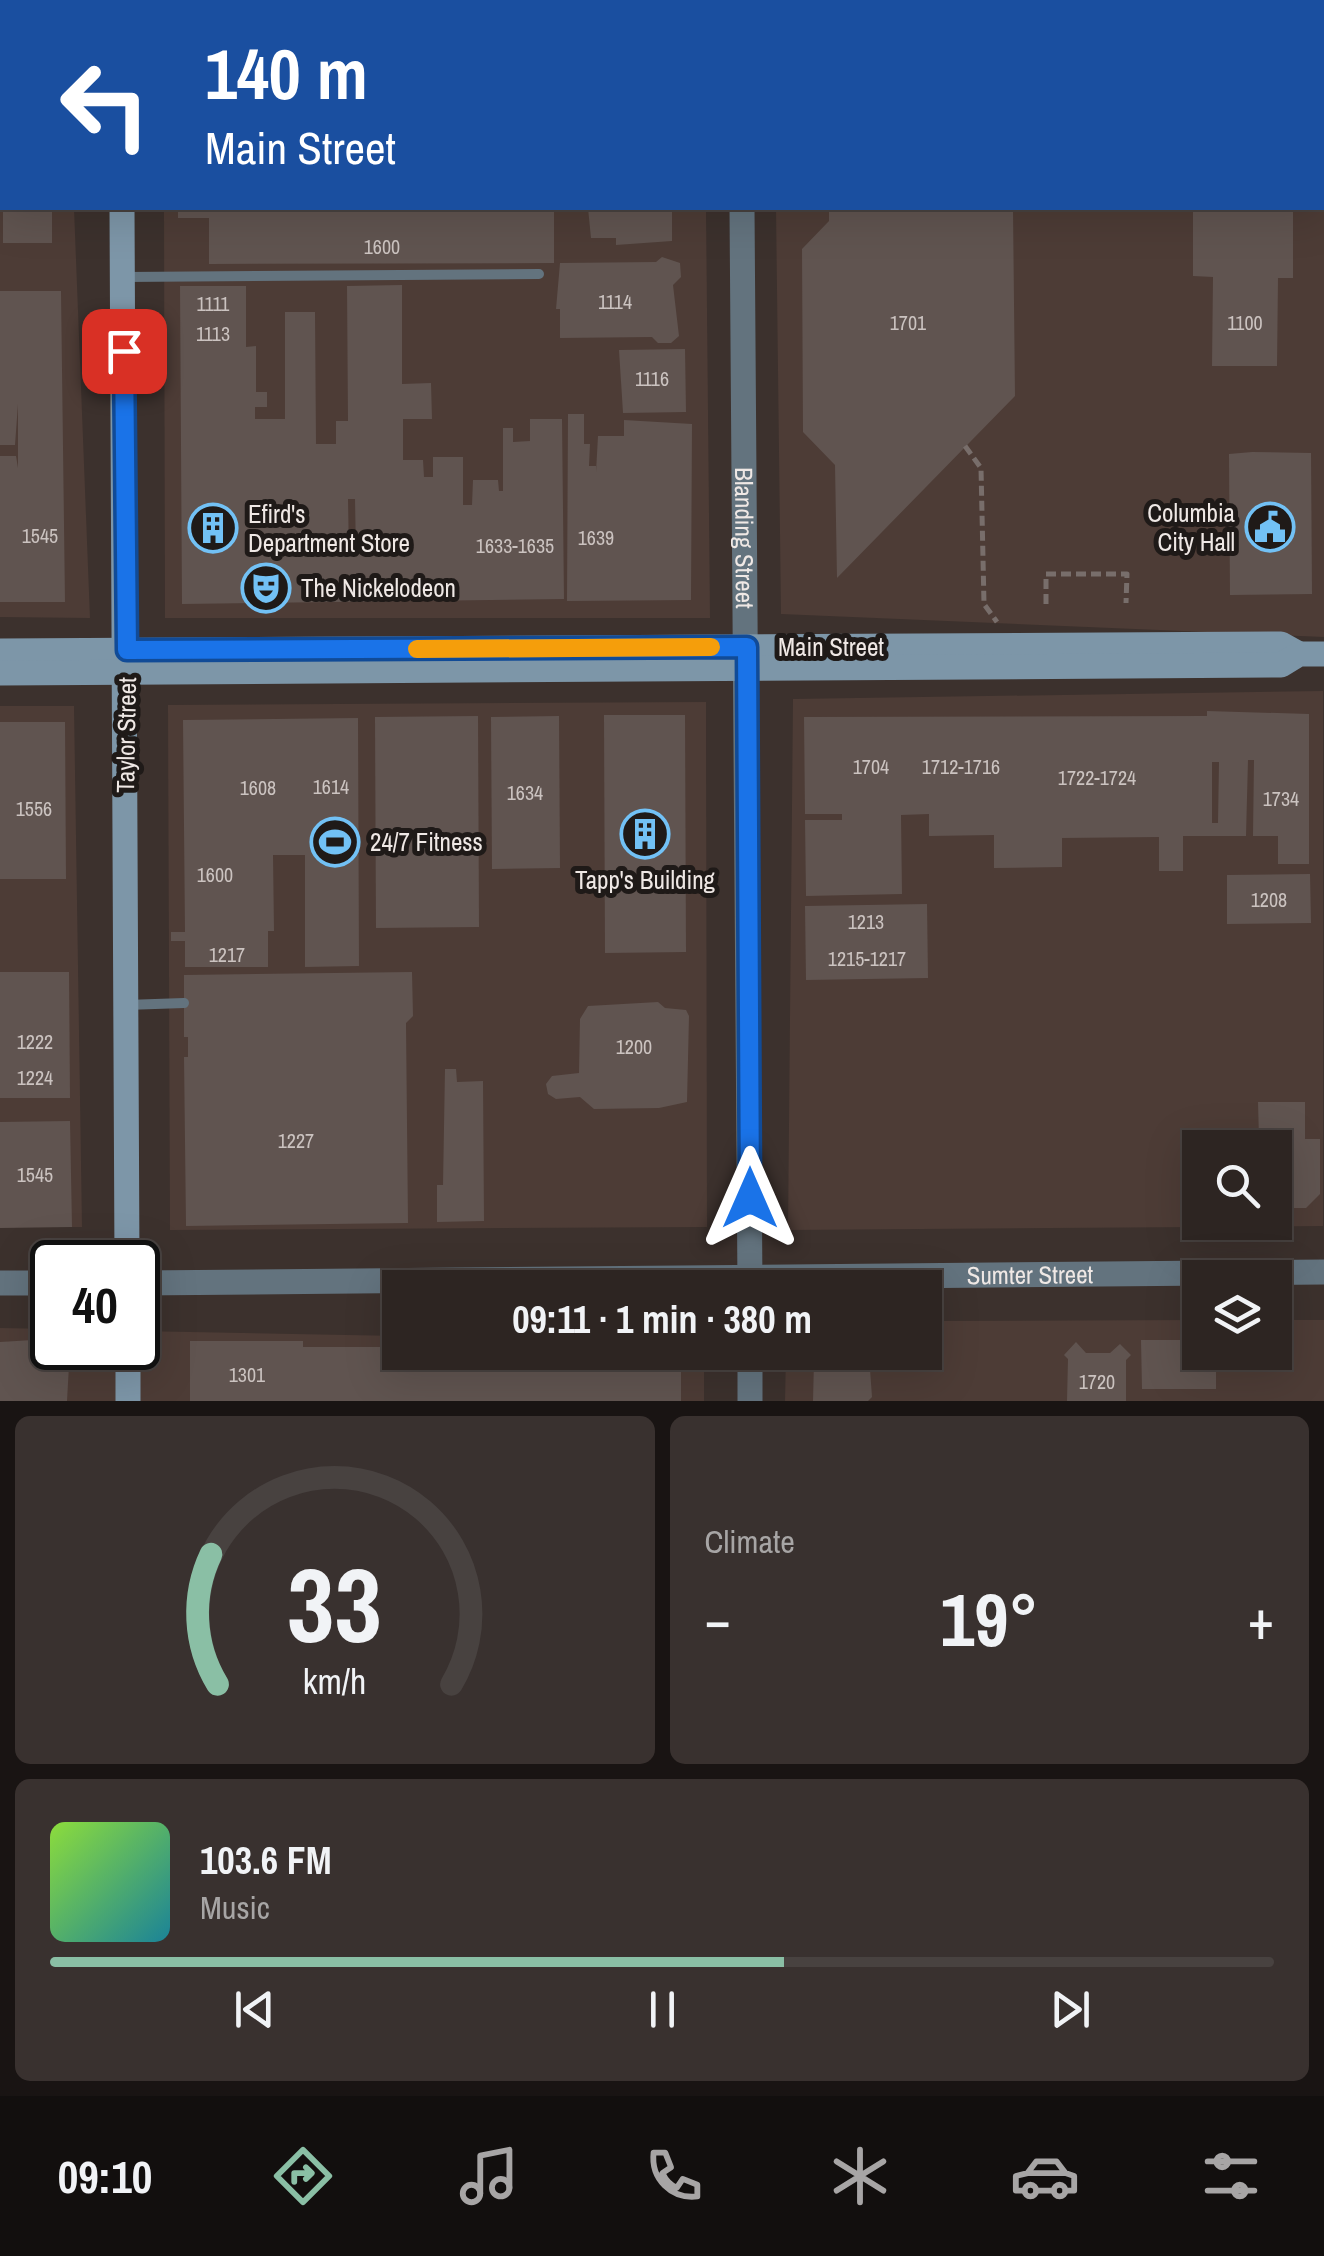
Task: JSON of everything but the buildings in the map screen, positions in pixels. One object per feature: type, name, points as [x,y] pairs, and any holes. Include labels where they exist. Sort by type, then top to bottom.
[{"type":"main road","name":"Taylor Street","points":[[122,210],[127,1240]]},
{"type":"main road","name":"Main Street","points":[[0,652],[127,661],[747,658],[1281,644],[1311,654]]},
{"type":"main road","name":"Main Street","points":[[0,673],[127,661]]},
{"type":"main road","points":[[128,1370],[128,1401]]},
{"type":"street","name":"Blanding Street","points":[[742,210],[750,1270]]},
{"type":"street","name":"Sumter Street","points":[[942,1279],[1324,1272]]},
{"type":"street","points":[[0,1283],[30,1283]]},
{"type":"street","name":"Sumter Street","points":[[160,1283],[382,1283]]},
{"type":"street","points":[[750,1370],[750,1401]]},
{"type":"lane","points":[[124,277],[539,274]]},
{"type":"lane","points":[[125,1006],[184,1003]]},
{"type":"path","points":[[965,446],[981,468],[984,604],[1004,632]]},
{"type":"path","points":[[1046,604],[1046,574],[1126,574],[1126,603]]},
{"type":"shaded area","points":[[0,210],[74,210],[90,618],[0,617]]},
{"type":"shaded area","points":[[164,210],[706,210],[710,618],[165,618]]},
{"type":"shaded area","points":[[776,210],[1324,210],[1324,637],[781,614]]},
{"type":"shaded area","points":[[1323,691],[1323,1226],[1292,1226],[1292,1130],[1182,1130],[1182,1227],[788,1230],[793,699]]},
{"type":"shaded area","points":[[706,702],[707,1227],[170,1230],[168,705]]},
{"type":"shaded area","points":[[0,706],[74,706],[82,1227],[0,1227]]},
{"type":"shaded area","points":[[1182,1320],[1182,1370],[1292,1370],[1292,1320],[1324,1320],[1324,1401],[785,1401],[786,1370],[942,1370],[942,1321]]},
{"type":"shaded area","points":[[0,1328],[30,1329],[30,1370],[160,1370],[160,1331],[382,1336],[382,1370],[704,1370],[704,1401],[0,1401]]},
{"type":"slow traffic","points":[[417,649],[711,647]]},
{"type":"place","name":"Columbia City Hall","points":[[1270,527]]},
{"type":"place","name":"Efird's Department Store","points":[[213,528]]},
{"type":"place","name":"The Nickelodeon","points":[[266,588]]},
{"type":"place","name":"Tapp's Building","points":[[645,834]]},
{"type":"place","name":"24/7 Fitness","points":[[335,842]]},
{"type":"route","points":[[124,351],[127,650],[747,647],[750,1198]]}]
